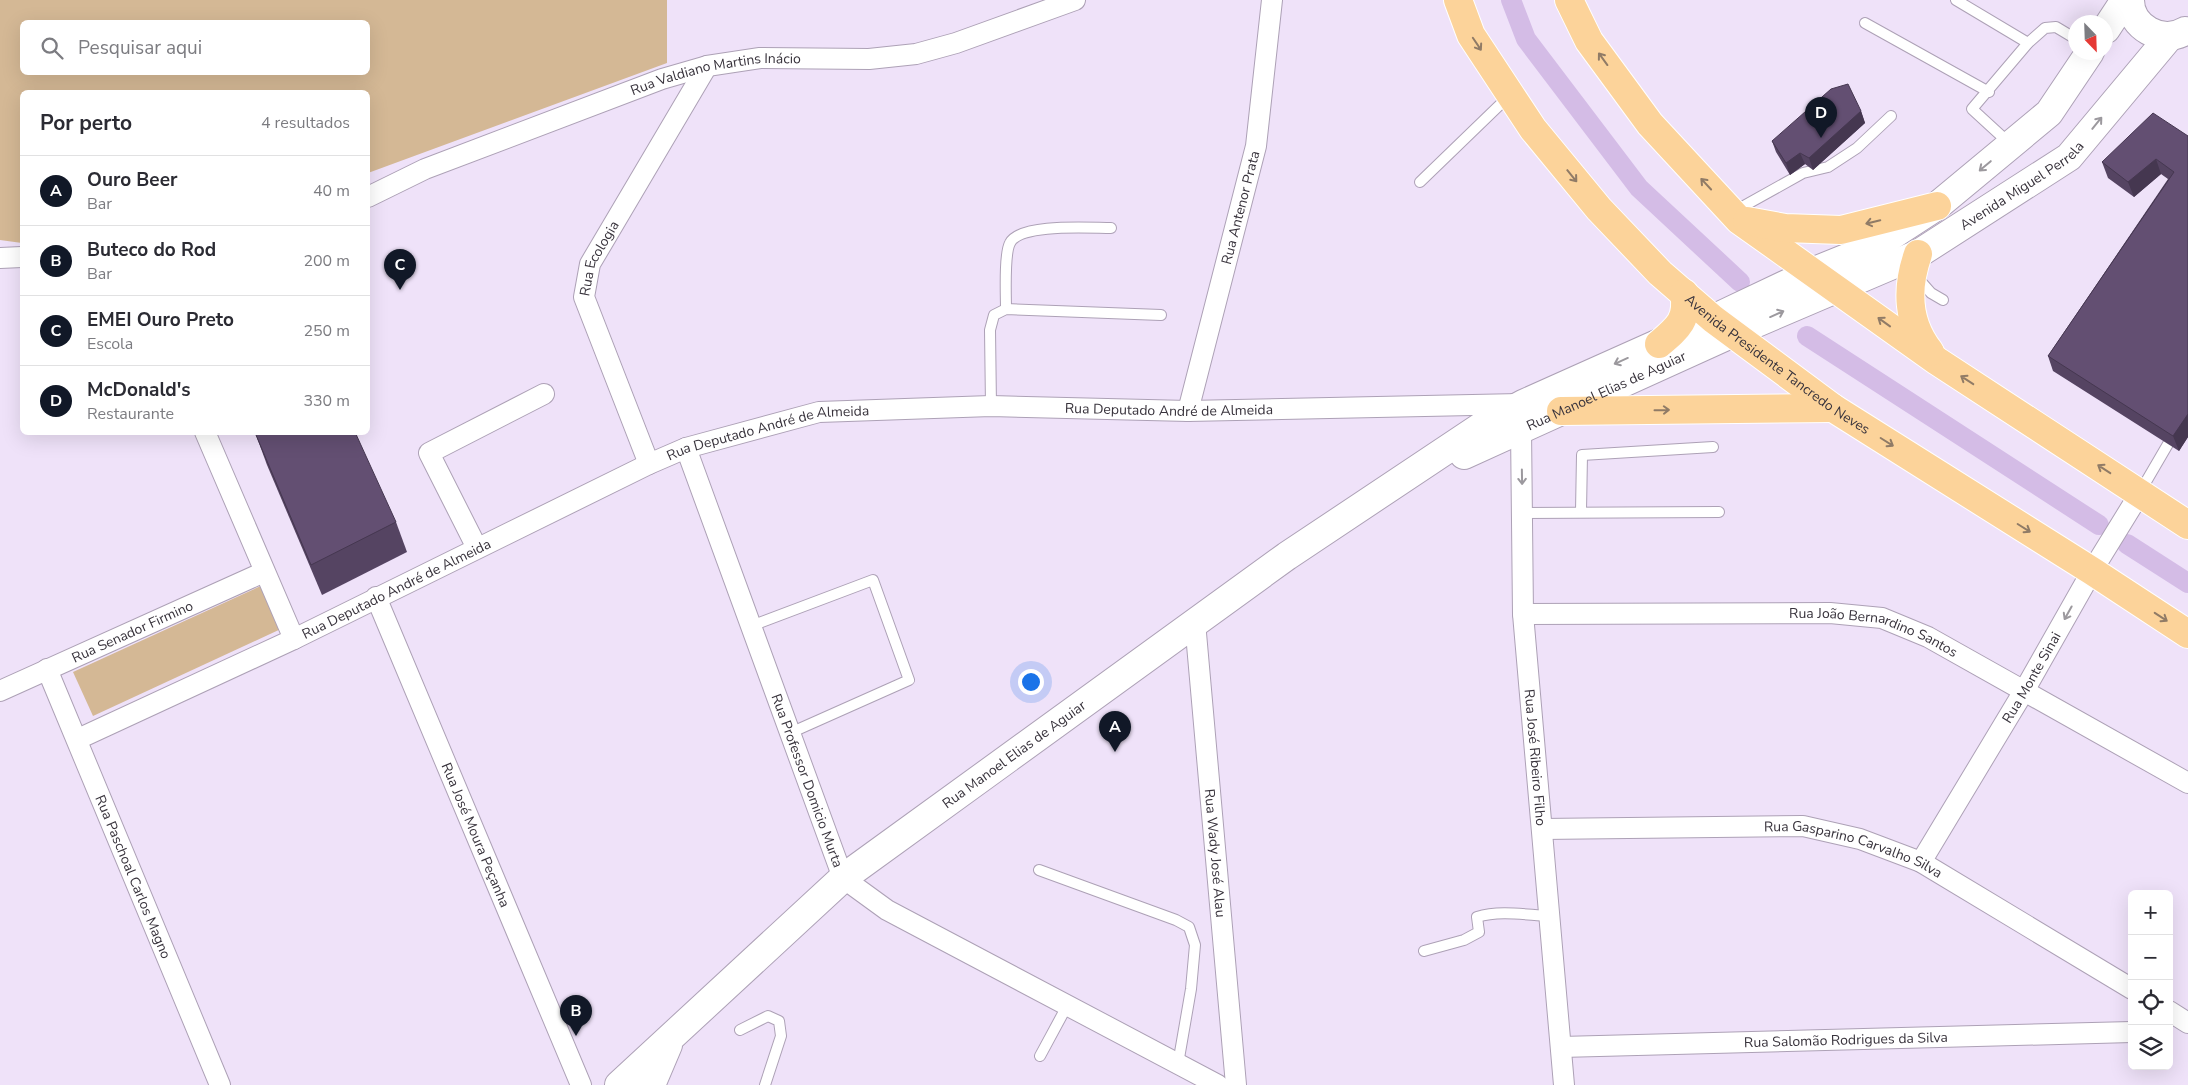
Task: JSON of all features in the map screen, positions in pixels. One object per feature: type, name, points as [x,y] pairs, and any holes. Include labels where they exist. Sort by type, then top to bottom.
[{"type":"main road","name":"Avenida Presidente Tancredo Neves","points":[[1458,0],[1471,35],[1533,128],[1599,209],[1660,273],[1723,326],[1833,408],[2095,566],[2188,634]]},
{"type":"main road","points":[[1569,0],[1590,41],[1650,124],[1736,216],[2133,504],[2188,525]]},
{"type":"main road","points":[[2113,18],[2125,0]]},
{"type":"main road","points":[[2130,0],[2133,14],[2139,24],[2148,31],[2159,35],[2179,32]]},
{"type":"main road","name":"Avenida Miguel Perrela","points":[[1837,288],[1915,262],[2069,157],[2179,32]]},
{"type":"main road","points":[[1812,272],[1874,247],[1937,206],[2049,113],[2085,60]]},
{"type":"main road","points":[[2049,113],[2062,121],[2067,131],[2069,157]]},
{"type":"main road","points":[[1736,216],[1785,228],[1840,230],[1937,206]]},
{"type":"main road","points":[[1915,262],[1909,291],[1911,310],[1921,337],[1937,361]]},
{"type":"main road","name":"Rua Manoel Elias de Aguiar","points":[[619,1085],[843,878],[1195,622],[1377,494],[1482,426],[1522,416],[1561,411],[1723,326],[1812,272]]},
{"type":"main road","name":"Rua Manoel Elias de Aguiar","points":[[1522,416],[1659,344],[1723,326],[1837,288]]},
{"type":"main road","points":[[1659,344],[1678,327],[1684,316],[1686,305],[1684,293]]},
{"type":"main road","points":[[1561,411],[1833,408]]},
{"type":"main road","name":"Rua Manoel Elias de Aguiar","points":[[651,1085],[670,1039]]},
{"type":"street","name":"Rua Valdiano Martins Inácio","points":[[370,196],[425,169],[662,79],[707,66],[760,58],[869,59],[916,54],[956,43],[1075,0]]},
{"type":"street","name":"Rua Antenor Prata","points":[[1188,410],[1256,146],[1272,0]]},
{"type":"street","name":"Rua Ecologia","points":[[648,464],[584,297],[590,264],[707,66]]},
{"type":"street","points":[[0,258],[20,257]]},
{"type":"street","points":[[477,548],[429,453],[544,394]]},
{"type":"street","name":"Rua Deputado André de Almeida","points":[[78,739],[294,639],[648,464],[686,448],[819,412],[991,406],[1522,416]]},
{"type":"street","name":"Rua José Ribeiro Filho","points":[[1522,416],[1523,614],[1564,1085]]},
{"type":"street","points":[[206,435],[294,639]]},
{"type":"street","name":"Rua Professor Domicio Murta","points":[[686,448],[843,878],[886,910],[1218,1085]]},
{"type":"street","name":"Rua Monte Sinai","points":[[1921,862],[2024,692],[2095,566],[2133,504]]},
{"type":"street","name":"Rua Senador Firmino","points":[[0,691],[264,572]]},
{"type":"street","name":"Rua José Moura Peçanha","points":[[376,597],[578,1078],[595,1085]]},
{"type":"street","name":"Rua João Bernardino Santos","points":[[1523,614],[1830,613],[1882,618],[1928,637],[2188,783]]},
{"type":"street","name":"Rua Wady José Alau","points":[[1195,622],[1236,1085]]},
{"type":"street","name":"Rua Paschoal Carlos Magno","points":[[47,670],[78,739],[220,1085]]},
{"type":"street","name":"Rua Gasparino Carvalho Silva","points":[[1542,829],[1803,826],[1860,839],[1921,862],[2128,987]]},
{"type":"street","points":[[2173,1014],[2188,1023]]},
{"type":"street","points":[[2173,1031],[2188,1030]]},
{"type":"street","name":"Rua Salomão Rodrigues da Silva","points":[[1561,1047],[2128,1032]]},
{"type":"lane","points":[[1956,0],[2028,43]]},
{"type":"lane","points":[[1865,23],[1989,92]]},
{"type":"lane","points":[[2011,145],[1972,109],[1989,92],[2028,43],[2045,28],[2056,26],[2068,34]]},
{"type":"lane","points":[[1420,182],[1510,94]]},
{"type":"lane","points":[[1736,216],[1803,173],[1828,167],[1857,148],[1891,116]]},
{"type":"lane","points":[[1006,309],[1007,254],[1010,243],[1019,234],[1033,230],[1110,228]]},
{"type":"lane","points":[[1915,262],[1931,293],[1943,300]]},
{"type":"lane","points":[[991,406],[990,330],[994,316],[1006,309],[1161,315]]},
{"type":"lane","points":[[2133,504],[2166,446]]},
{"type":"lane","points":[[1581,511],[1582,455],[1713,447]]},
{"type":"lane","points":[[1522,513],[1581,511],[1719,512]]},
{"type":"lane","points":[[751,626],[873,580],[909,680],[790,733]]},
{"type":"lane","points":[[1039,870],[1176,920],[1189,927],[1195,945],[1191,989],[1178,1064]]},
{"type":"lane","points":[[1424,951],[1464,940],[1479,932],[1477,917],[1484,915],[1549,916]]},
{"type":"lane","points":[[1040,1056],[1068,1006]]},
{"type":"lane","points":[[740,1030],[768,1016],[779,1021],[781,1036],[765,1085]]},
{"type":"shaded area","points":[[0,0],[667,0],[667,63],[370,172],[370,90],[20,90],[20,243],[0,240]]},
{"type":"shaded area","points":[[263,585],[283,628],[93,716],[73,672]]},
{"type":"building","points":[[1848,84],[1861,111],[1809,158],[1800,153],[1786,163],[1772,141],[1831,89]]},
{"type":"building","points":[[2153,113],[2188,136],[2188,414],[2173,436],[2048,356],[2174,172],[2156,159],[2128,182],[2102,162]]},
{"type":"building","points":[[256,435],[356,435],[396,522],[311,565]]},
{"type":"waterway","points":[[1511,0],[1526,39],[1639,188],[1740,282]]},
{"type":"waterway","points":[[1807,336],[2099,525]]},
{"type":"waterway","points":[[2127,544],[2188,583]]},
{"type":"place","name":"McDonald's","points":[[1821,138]]},
{"type":"place","name":"EMEI Ouro Preto","points":[[400,290]]},
{"type":"place","name":"Ouro Beer","points":[[1115,752]]},
{"type":"place","name":"Buteco do Rod","points":[[576,1036]]}]
